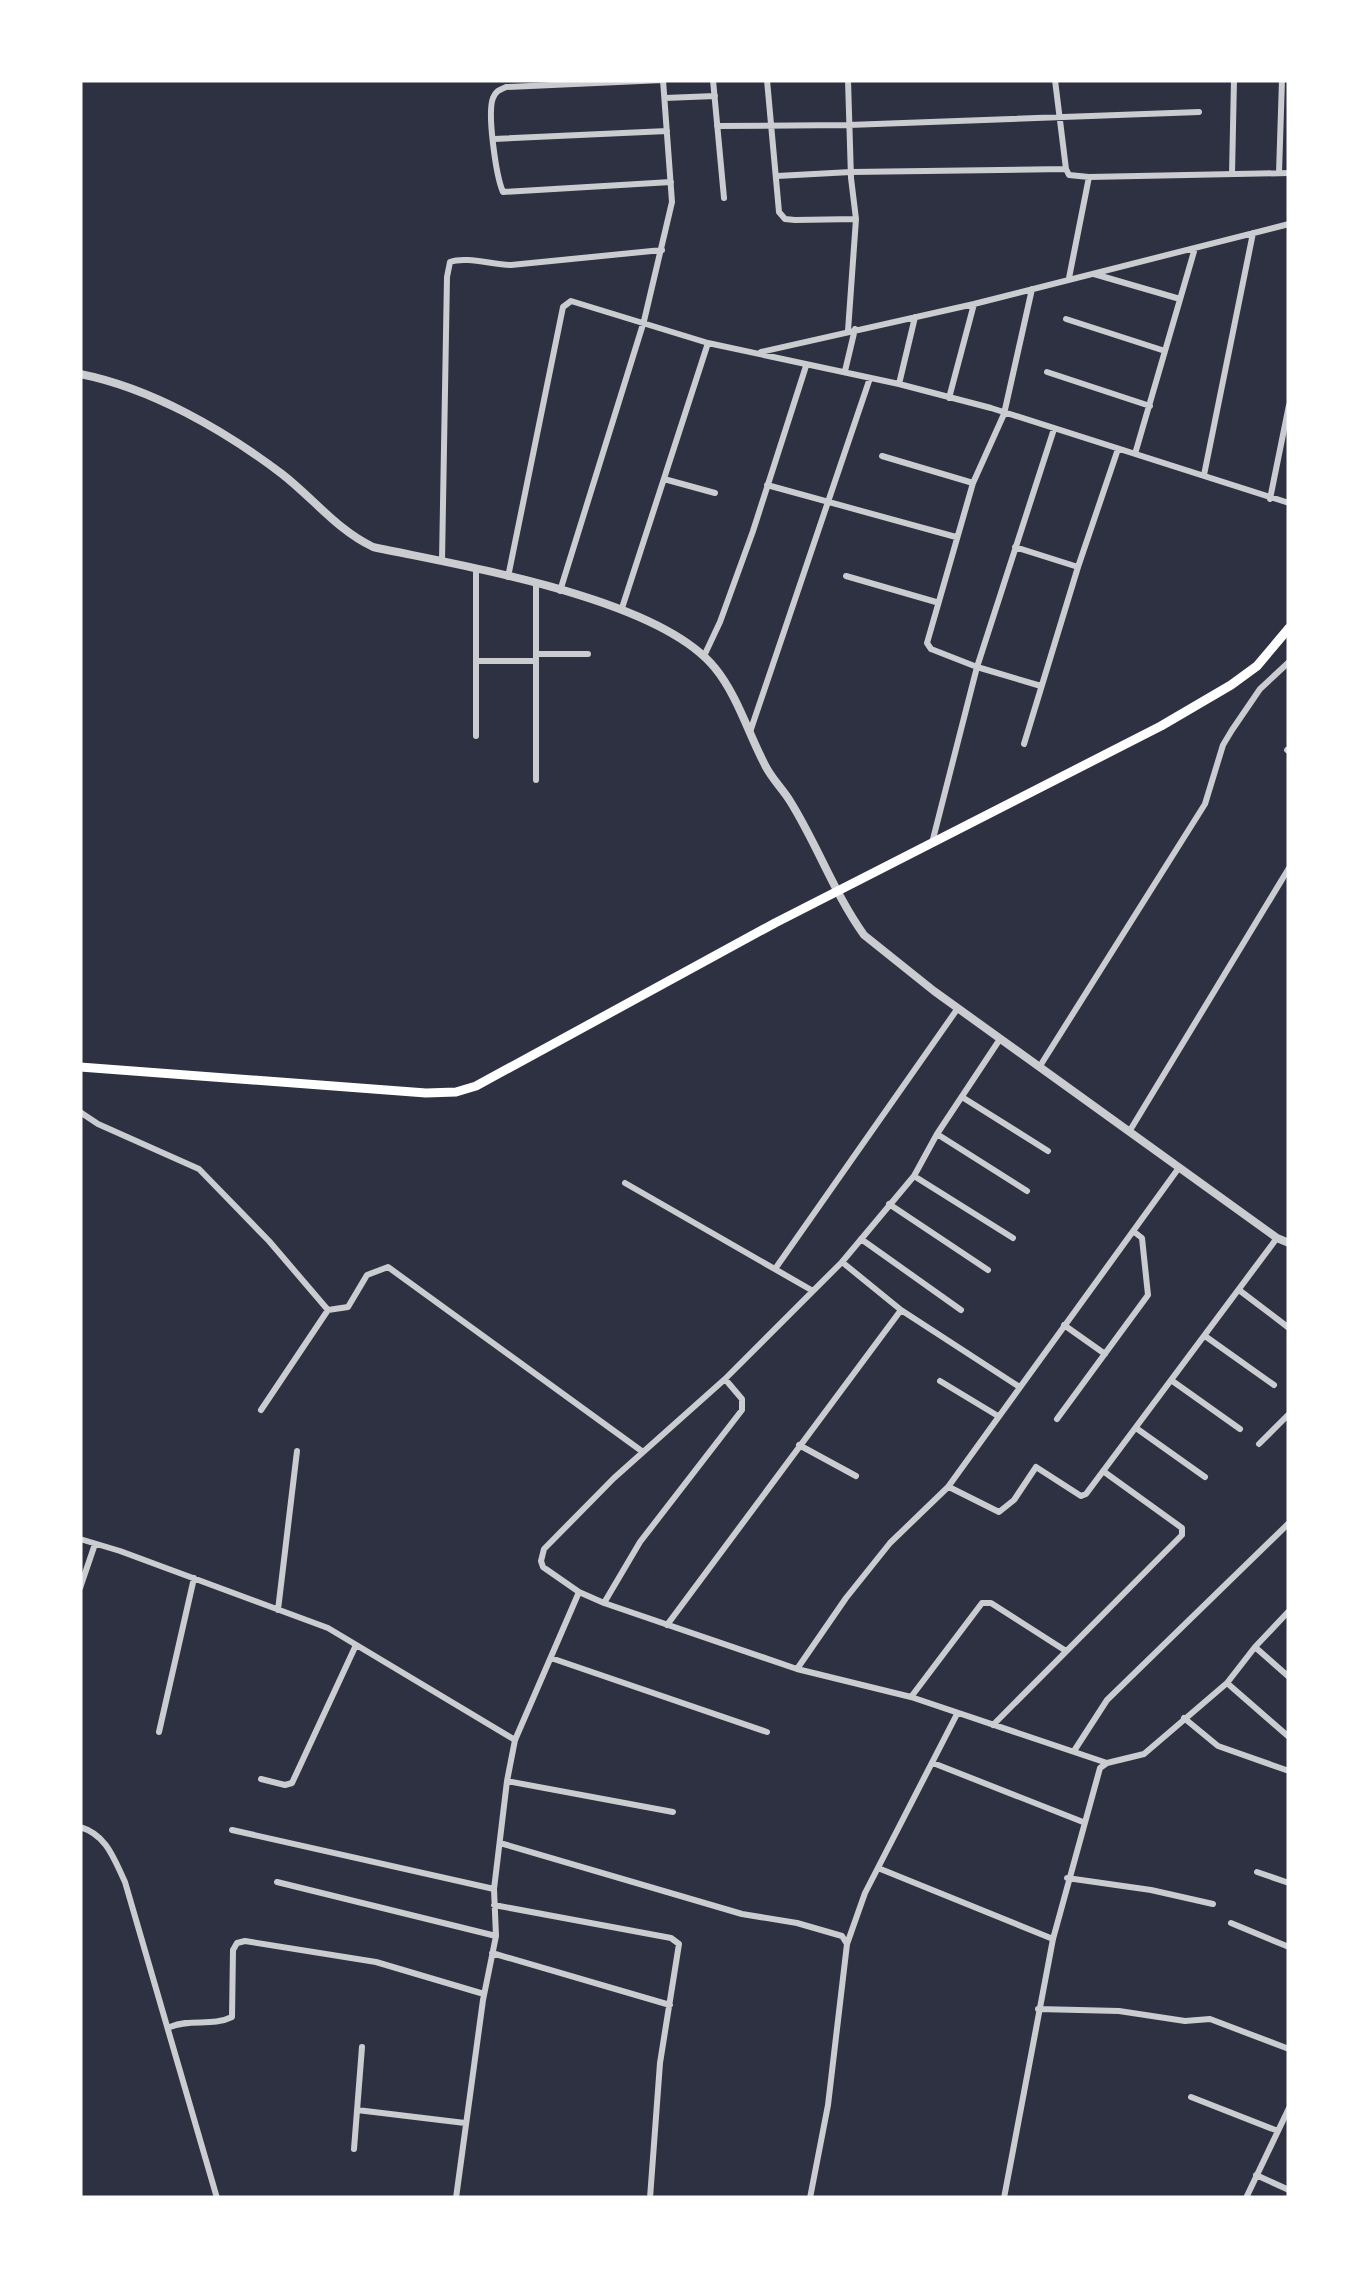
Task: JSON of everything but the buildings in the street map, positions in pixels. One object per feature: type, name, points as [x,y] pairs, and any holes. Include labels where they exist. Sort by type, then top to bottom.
[{"type":"main road","points":[[80,1067],[367,1090],[456,1092],[504,1073],[838,891],[1161,726],[1257,666],[1289,628]]},
{"type":"street","points":[[560,590],[644,321],[672,212],[665,98],[663,80],[506,84],[497,91],[492,103],[494,139],[503,192],[670,182]]},
{"type":"street","points":[[713,80],[724,198]]},
{"type":"street","points":[[767,80],[779,212],[785,218],[856,219]]},
{"type":"street","points":[[845,372],[856,219],[850,172],[848,80]]},
{"type":"street","points":[[1055,80],[1069,175],[1289,173]]},
{"type":"street","points":[[1232,174],[1234,80]]},
{"type":"street","points":[[1279,173],[1282,80]]},
{"type":"street","points":[[665,98],[715,96]]},
{"type":"street","points":[[717,126],[1199,112]]},
{"type":"street","points":[[494,139],[667,131]]},
{"type":"street","points":[[776,176],[1066,170]]},
{"type":"street","points":[[1069,278],[1088,177]]},
{"type":"street","points":[[760,352],[974,304],[1289,224]]},
{"type":"street","points":[[1204,475],[1253,233]]},
{"type":"street","points":[[1136,454],[1195,248]]},
{"type":"street","points":[[442,562],[450,262],[459,259],[491,266],[511,265],[662,250]]},
{"type":"street","points":[[1092,274],[1180,299]]},
{"type":"street","points":[[1032,289],[1004,414],[972,482],[927,643],[931,649],[977,668],[1040,686]]},
{"type":"street","points":[[508,578],[564,304],[578,302],[708,342],[950,398],[1289,503]]},
{"type":"street","points":[[950,398],[974,304]]},
{"type":"street","points":[[899,384],[915,317]]},
{"type":"street","points":[[1066,319],[1165,352]]},
{"type":"street","points":[[622,608],[708,342]]},
{"type":"street","points":[[704,656],[720,622],[806,366]]},
{"type":"street","points":[[1048,372],[1150,406]]},
{"type":"street","points":[[80,374],[111,380],[145,395],[252,452],[364,543],[622,608],[666,630],[704,656],[722,677],[765,767],[790,801],[864,934],[1178,1169],[1289,1243]]},
{"type":"street","points":[[750,732],[870,378]]},
{"type":"street","points":[[1270,499],[1289,405]]},
{"type":"street","points":[[932,844],[977,668],[1054,429]]},
{"type":"street","points":[[1024,744],[1118,450]]},
{"type":"street","points":[[882,456],[972,482]]},
{"type":"street","points":[[664,480],[715,493]]},
{"type":"street","points":[[768,485],[956,537]]},
{"type":"street","points":[[1016,547],[1078,567]]},
{"type":"street","points":[[476,570],[476,736]]},
{"type":"street","points":[[846,576],[936,602]]},
{"type":"street","points":[[536,584],[536,780]]},
{"type":"street","points":[[476,661],[588,654]]},
{"type":"street","points":[[1040,1066],[1205,804],[1223,745],[1232,730],[1260,689],[1289,662]]},
{"type":"street","points":[[1129,1132],[1289,868]]},
{"type":"street","points":[[775,1269],[958,1008]]},
{"type":"street","points":[[1000,1039],[914,1176],[842,1262],[725,1379],[544,1549],[541,1561],[544,1568],[604,1603],[797,1669],[911,1697],[1107,1763]]},
{"type":"street","points":[[80,1067],[80,1076]]},
{"type":"street","points":[[962,1097],[1048,1150]]},
{"type":"street","points":[[80,1112],[98,1124],[199,1169],[270,1241],[328,1310]]},
{"type":"street","points":[[937,1134],[1027,1191]]},
{"type":"street","points":[[797,1669],[890,1543],[948,1487],[1178,1169]]},
{"type":"street","points":[[914,1176],[1013,1238]]},
{"type":"street","points":[[625,1183],[813,1291]]},
{"type":"street","points":[[890,1204],[988,1270]]},
{"type":"street","points":[[1058,1420],[1148,1294],[1142,1238],[1132,1231]]},
{"type":"street","points":[[948,1487],[999,1512],[1014,1500],[1036,1468],[1082,1496],[1277,1238]]},
{"type":"street","points":[[861,1239],[960,1310]]},
{"type":"street","points":[[842,1262],[901,1310],[1018,1386]]},
{"type":"street","points":[[260,1410],[328,1310],[348,1307],[367,1275],[388,1267],[643,1452]]},
{"type":"street","points":[[1238,1290],[1289,1328]]},
{"type":"street","points":[[667,1625],[901,1310]]},
{"type":"street","points":[[1064,1324],[1105,1354]]},
{"type":"street","points":[[1204,1336],[1274,1385]]},
{"type":"street","points":[[604,1603],[640,1542],[742,1410],[742,1399],[725,1379]]},
{"type":"street","points":[[1171,1380],[1240,1429]]},
{"type":"street","points":[[940,1381],[998,1416]]},
{"type":"street","points":[[1258,1444],[1289,1414]]},
{"type":"street","points":[[1136,1428],[1205,1478]]},
{"type":"street","points":[[799,1444],[856,1476]]},
{"type":"street","points":[[278,1610],[297,1451]]},
{"type":"street","points":[[993,1725],[1183,1530],[1104,1471]]},
{"type":"street","points":[[1074,1751],[1107,1700],[1289,1523]]},
{"type":"street","points":[[80,1539],[328,1628],[515,1740]]},
{"type":"street","points":[[80,1588],[95,1544]]},
{"type":"street","points":[[159,1732],[194,1578]]},
{"type":"street","points":[[456,2198],[484,1994],[496,1936],[494,1889],[515,1740],[580,1592]]},
{"type":"street","points":[[911,1697],[982,1603],[992,1603],[1066,1651]]},
{"type":"street","points":[[1004,2198],[1053,1939],[1100,1768],[1144,1754],[1228,1683],[1289,1611]]},
{"type":"street","points":[[261,1780],[292,1783],[356,1645]]},
{"type":"street","points":[[1255,1647],[1289,1676]]},
{"type":"street","points":[[551,1658],[767,1732]]},
{"type":"street","points":[[1228,1683],[1289,1737]]},
{"type":"street","points":[[810,2198],[828,2105],[848,1944],[864,1893],[957,1714]]},
{"type":"street","points":[[1184,1718],[1218,1746],[1289,1771]]},
{"type":"street","points":[[933,1763],[1083,1822]]},
{"type":"street","points":[[507,1781],[673,1812]]},
{"type":"street","points":[[80,1828],[91,1830],[105,1842],[125,1882],[217,2198]]},
{"type":"street","points":[[232,1830],[494,1889]]},
{"type":"street","points":[[500,1843],[742,1914],[842,1936],[848,1944]]},
{"type":"street","points":[[878,1868],[1053,1939]]},
{"type":"street","points":[[1257,1872],[1289,1884]]},
{"type":"street","points":[[1067,1878],[1151,1890],[1212,1904]]},
{"type":"street","points":[[277,1882],[496,1936]]},
{"type":"street","points":[[494,1905],[676,1940],[678,1951],[660,2063],[650,2198]]},
{"type":"street","points":[[1231,1923],[1289,1947]]},
{"type":"street","points":[[169,2027],[182,2021],[222,2022],[232,2017],[233,1950],[237,1943],[245,1941],[376,1962],[484,1994]]},
{"type":"street","points":[[492,1953],[670,2005]]},
{"type":"street","points":[[1038,2008],[1210,2019],[1289,2049]]},
{"type":"street","points":[[354,2149],[362,2047]]},
{"type":"street","points":[[1191,2097],[1278,2131]]},
{"type":"street","points":[[1246,2198],[1289,2108]]},
{"type":"street","points":[[357,2110],[465,2123]]},
{"type":"street","points":[[1256,2175],[1289,2190]]}]
